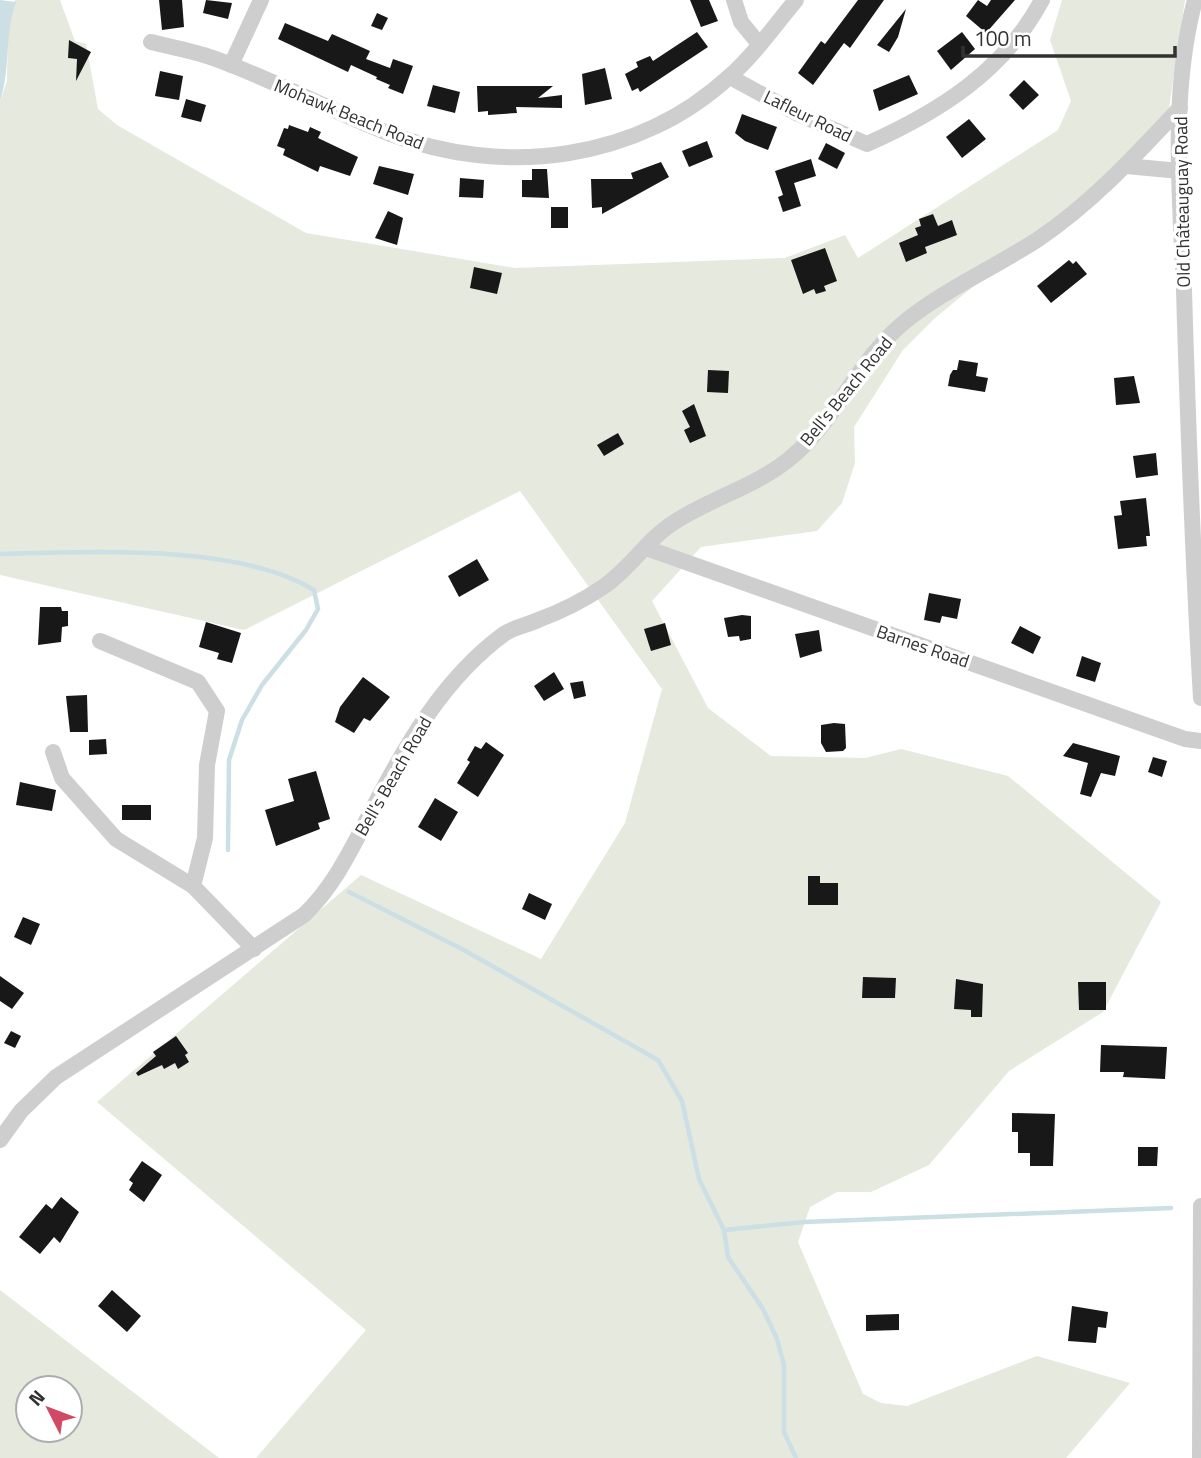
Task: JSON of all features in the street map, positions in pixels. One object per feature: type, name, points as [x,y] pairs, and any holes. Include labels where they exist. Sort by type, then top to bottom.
[{"type":"street","points":[[231,65],[261,0]]},
{"type":"street","points":[[734,0],[741,22],[759,44]]},
{"type":"street","name":"Mohawk Beach Road","points":[[151,41],[231,65],[390,134],[432,148],[468,156],[566,156],[612,144],[670,119],[730,77],[796,0]]},
{"type":"street","name":"Lafleur Road","points":[[730,77],[798,114],[867,144],[933,112],[992,66],[1027,29],[1042,0]]},
{"type":"street","name":"Old Châteauguay Road","points":[[1195,0],[1188,25],[1180,108],[1180,171],[1201,698]]},
{"type":"street","name":"Bell's Beach Road","points":[[0,1140],[21,1111],[56,1077],[304,915],[328,892],[418,727],[455,680],[506,632],[540,620],[604,586],[673,523],[760,479],[789,459],[811,438],[857,374],[901,325],[956,286],[1037,240],[1126,166],[1180,108]]},
{"type":"street","points":[[1126,166],[1180,171]]},
{"type":"street","name":"Barnes Road","points":[[646,548],[1185,739],[1201,741]]},
{"type":"street","points":[[100,641],[198,682],[217,711],[207,765],[205,838],[192,886]]},
{"type":"street","points":[[53,751],[62,778],[116,839],[192,886],[254,949]]},
{"type":"street","points":[[1200,1458],[1201,1206]]},
{"type":"shaded area","points":[[0,0],[16,2],[0,101]]},
{"type":"shaded area","points":[[15,0],[60,0],[75,41],[86,44],[98,109],[117,125],[306,233],[515,268],[785,258],[845,235],[858,258],[1058,130],[1071,101],[1050,40],[1062,0],[1185,0],[1169,108],[1127,160],[935,318],[903,350],[854,427],[855,463],[842,503],[817,531],[701,547],[652,601],[708,708],[771,756],[865,758],[901,749],[1008,776],[1161,902],[1103,1012],[1009,1071],[929,1165],[871,1192],[837,1192],[810,1207],[798,1242],[863,1394],[881,1403],[907,1406],[1037,1356],[1130,1383],[1066,1458],[256,1458],[366,1330],[97,1102],[361,875],[541,959],[625,823],[662,689],[520,491],[244,630],[0,575],[0,101],[7,81],[8,23]]},
{"type":"shaded area","points":[[0,1290],[219,1458],[0,1458]]},
{"type":"building","points":[[159,0],[182,0],[184,27],[162,30]]},
{"type":"building","points":[[206,0],[232,3],[228,19],[203,13]]},
{"type":"building","points":[[690,0],[709,0],[718,21],[701,27]]},
{"type":"building","points":[[858,0],[884,0],[850,48],[844,43],[813,85],[798,73],[821,41],[825,44]]},
{"type":"building","points":[[978,0],[987,6],[991,0],[1015,0],[986,33],[966,16]]},
{"type":"building","points":[[906,9],[898,37],[889,52],[877,45]]},
{"type":"building","points":[[377,13],[388,18],[382,30],[371,26]]},
{"type":"building","points":[[285,23],[328,41],[332,34],[370,51],[366,59],[390,68],[393,59],[413,66],[403,94],[388,88],[390,85],[376,79],[377,77],[351,65],[348,72],[278,39]]},
{"type":"building","points":[[697,32],[708,47],[640,92],[638,88],[632,91],[625,74],[638,67],[636,62],[650,56],[653,61]]},
{"type":"building","points":[[962,32],[975,49],[951,70],[937,51]]},
{"type":"building","points":[[69,40],[91,52],[76,81],[77,59],[68,58]]},
{"type":"building","points":[[605,68],[612,99],[585,105],[582,74]]},
{"type":"building","points":[[160,71],[183,76],[179,100],[155,96]]},
{"type":"building","points":[[909,75],[918,94],[879,111],[873,90]]},
{"type":"building","points":[[1024,80],[1039,95],[1023,110],[1009,95]]},
{"type":"building","points":[[433,85],[460,92],[455,113],[427,106]]},
{"type":"building","points":[[477,86],[553,86],[538,98],[562,95],[562,108],[516,107],[517,113],[488,115],[488,111],[478,112]]},
{"type":"building","points":[[186,99],[206,105],[201,122],[181,117]]},
{"type":"building","points":[[742,114],[777,127],[768,150],[745,141],[735,133]]},
{"type":"building","points":[[969,119],[986,139],[962,158],[946,137]]},
{"type":"building","points":[[289,125],[308,132],[310,127],[321,132],[318,138],[358,157],[350,176],[320,166],[318,172],[283,155],[285,149],[277,146],[284,128],[288,129]]},
{"type":"building","points":[[707,141],[713,157],[689,167],[682,151]]},
{"type":"building","points":[[826,143],[845,153],[837,169],[818,159]]},
{"type":"building","points":[[811,159],[816,176],[794,183],[801,206],[783,212],[778,197],[783,195],[775,171]]},
{"type":"building","points":[[661,162],[669,177],[602,214],[602,207],[592,208],[591,179],[633,179],[631,173]]},
{"type":"building","points":[[379,166],[414,174],[408,195],[373,184]]},
{"type":"building","points":[[532,169],[547,169],[549,198],[522,197],[522,180],[532,180]]},
{"type":"building","points":[[460,178],[484,180],[483,198],[459,197]]},
{"type":"building","points":[[551,207],[568,207],[568,228],[551,228]]},
{"type":"building","points":[[388,211],[403,218],[397,245],[375,238]]},
{"type":"building","points":[[933,214],[938,226],[952,220],[957,235],[925,247],[927,253],[906,262],[899,243],[918,235],[915,228],[921,226],[919,219]]},
{"type":"building","points":[[825,248],[837,281],[824,286],[826,291],[816,294],[814,289],[803,294],[791,260]]},
{"type":"building","points":[[1069,260],[1073,264],[1076,261],[1087,274],[1051,303],[1037,286]]},
{"type":"building","points":[[474,267],[502,273],[497,294],[470,288]]},
{"type":"building","points":[[959,360],[978,363],[976,376],[988,378],[985,392],[948,386],[950,375],[953,370],[957,370]]},
{"type":"building","points":[[708,370],[729,371],[728,393],[707,392]]},
{"type":"building","points":[[1134,376],[1140,403],[1116,405],[1114,378]]},
{"type":"building","points":[[694,404],[706,436],[690,443],[684,430],[690,427],[682,411]]},
{"type":"building","points":[[618,433],[624,444],[604,456],[597,445]]},
{"type":"building","points":[[1156,453],[1158,475],[1136,478],[1133,456]]},
{"type":"building","points":[[1146,498],[1150,536],[1146,536],[1147,546],[1118,549],[1114,516],[1122,515],[1120,501]]},
{"type":"building","points":[[477,559],[489,580],[459,597],[448,576]]},
{"type":"building","points":[[929,593],[961,599],[957,619],[942,616],[940,623],[924,620]]},
{"type":"building","points":[[40,607],[61,607],[62,611],[68,611],[68,626],[62,627],[61,642],[38,645]]},
{"type":"building","points":[[751,616],[751,639],[740,641],[739,636],[728,637],[724,618]]},
{"type":"building","points":[[206,622],[241,633],[232,663],[217,659],[219,653],[199,647]]},
{"type":"building","points":[[665,623],[671,645],[651,651],[644,629]]},
{"type":"building","points":[[1020,626],[1041,637],[1033,654],[1011,643]]},
{"type":"building","points":[[819,630],[822,651],[800,658],[795,634]]},
{"type":"building","points":[[1082,656],[1101,663],[1095,682],[1076,676]]},
{"type":"building","points":[[554,672],[564,689],[544,701],[534,686]]},
{"type":"building","points":[[363,677],[390,697],[370,721],[364,718],[354,733],[335,722],[340,707]]},
{"type":"building","points":[[583,681],[586,696],[574,699],[570,683]]},
{"type":"building","points":[[87,695],[88,732],[70,732],[66,696]]},
{"type":"building","points":[[845,724],[846,748],[843,751],[826,752],[821,743],[821,725]]},
{"type":"building","points":[[106,739],[107,754],[89,755],[89,740]]},
{"type":"building","points":[[486,742],[504,755],[478,797],[457,783],[470,762],[467,760],[475,746],[481,749]]},
{"type":"building","points":[[1073,743],[1120,756],[1115,776],[1101,773],[1091,797],[1080,794],[1088,763],[1063,756]]},
{"type":"building","points":[[1153,757],[1167,761],[1162,777],[1148,772]]},
{"type":"building","points":[[316,771],[330,819],[318,823],[320,829],[276,846],[265,810],[294,801],[288,779]]},
{"type":"building","points":[[20,782],[56,790],[52,811],[16,805]]},
{"type":"building","points":[[435,798],[458,812],[441,841],[418,827]]},
{"type":"building","points":[[122,805],[151,805],[151,820],[122,820]]},
{"type":"building","points":[[808,876],[820,876],[820,883],[838,883],[838,905],[808,905]]},
{"type":"building","points":[[529,893],[552,904],[545,920],[522,909]]},
{"type":"building","points":[[23,917],[40,924],[31,945],[14,937]]},
{"type":"building","points":[[0,976],[24,993],[12,1009],[0,1001]]},
{"type":"building","points":[[863,977],[896,978],[895,998],[862,998]]},
{"type":"building","points":[[956,979],[983,984],[982,1017],[971,1017],[971,1010],[954,1009]]},
{"type":"building","points":[[1078,982],[1106,982],[1106,1010],[1079,1010]]},
{"type":"building","points":[[11,1031],[21,1036],[15,1048],[4,1043]]},
{"type":"building","points":[[176,1036],[188,1053],[185,1055],[189,1062],[178,1069],[175,1063],[164,1069],[162,1065],[138,1076],[136,1073],[156,1056],[153,1052]]},
{"type":"building","points":[[1101,1045],[1167,1047],[1165,1079],[1123,1077],[1124,1072],[1100,1072]]},
{"type":"building","points":[[1012,1113],[1055,1114],[1053,1166],[1030,1166],[1030,1153],[1018,1153],[1018,1132],[1012,1132]]},
{"type":"building","points":[[1138,1147],[1158,1147],[1157,1166],[1138,1166]]},
{"type":"building","points":[[142,1161],[162,1175],[144,1202],[129,1190],[133,1183],[129,1180]]},
{"type":"building","points":[[61,1197],[79,1212],[60,1243],[54,1237],[40,1254],[19,1237],[46,1204],[52,1209]]},
{"type":"building","points":[[112,1290],[141,1316],[127,1332],[98,1306]]},
{"type":"building","points":[[1072,1306],[1108,1312],[1106,1328],[1098,1327],[1096,1343],[1068,1341]]},
{"type":"building","points":[[899,1314],[899,1330],[866,1331],[866,1315]]},
{"type":"waterway","points":[[0,554],[119,552],[205,557],[245,564],[282,575],[314,590],[318,609],[306,630],[262,685],[242,720],[229,760],[228,850]]},
{"type":"waterway","points":[[349,892],[462,949],[658,1060],[682,1101],[699,1179],[724,1230],[804,1222],[1171,1208]]},
{"type":"waterway","points":[[724,1230],[728,1257],[763,1309],[777,1339],[784,1365],[784,1432],[796,1458]]}]
